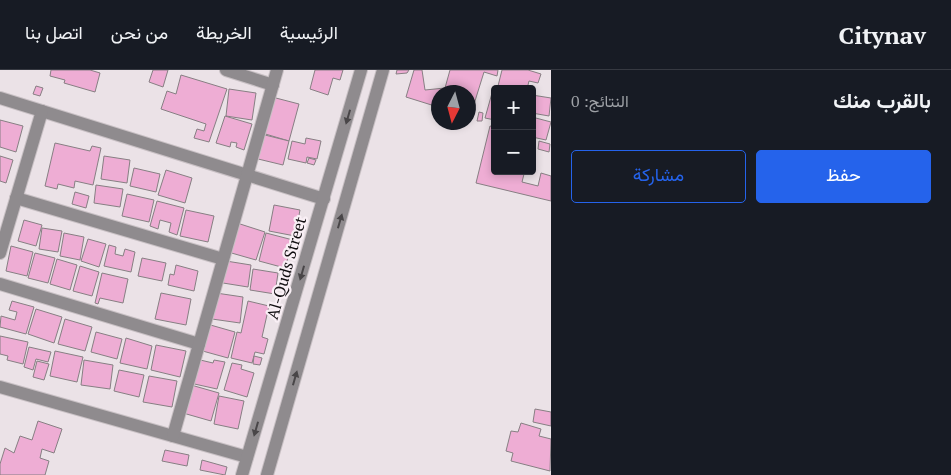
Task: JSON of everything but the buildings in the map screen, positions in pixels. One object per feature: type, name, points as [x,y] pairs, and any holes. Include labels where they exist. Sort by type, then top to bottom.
[{"type":"street","points":[[226,70],[273,85]]},
{"type":"street","points":[[173,436],[277,70]]},
{"type":"street","name":"Al-Quds Street","points":[[242,475],[361,70]]},
{"type":"street","points":[[269,475],[383,70]]},
{"type":"street","points":[[0,98],[324,199]]},
{"type":"street","points":[[0,253],[42,111]]},
{"type":"street","points":[[16,198],[223,259]]},
{"type":"street","points":[[0,284],[199,344]]},
{"type":"street","points":[[0,387],[247,457]]}]
